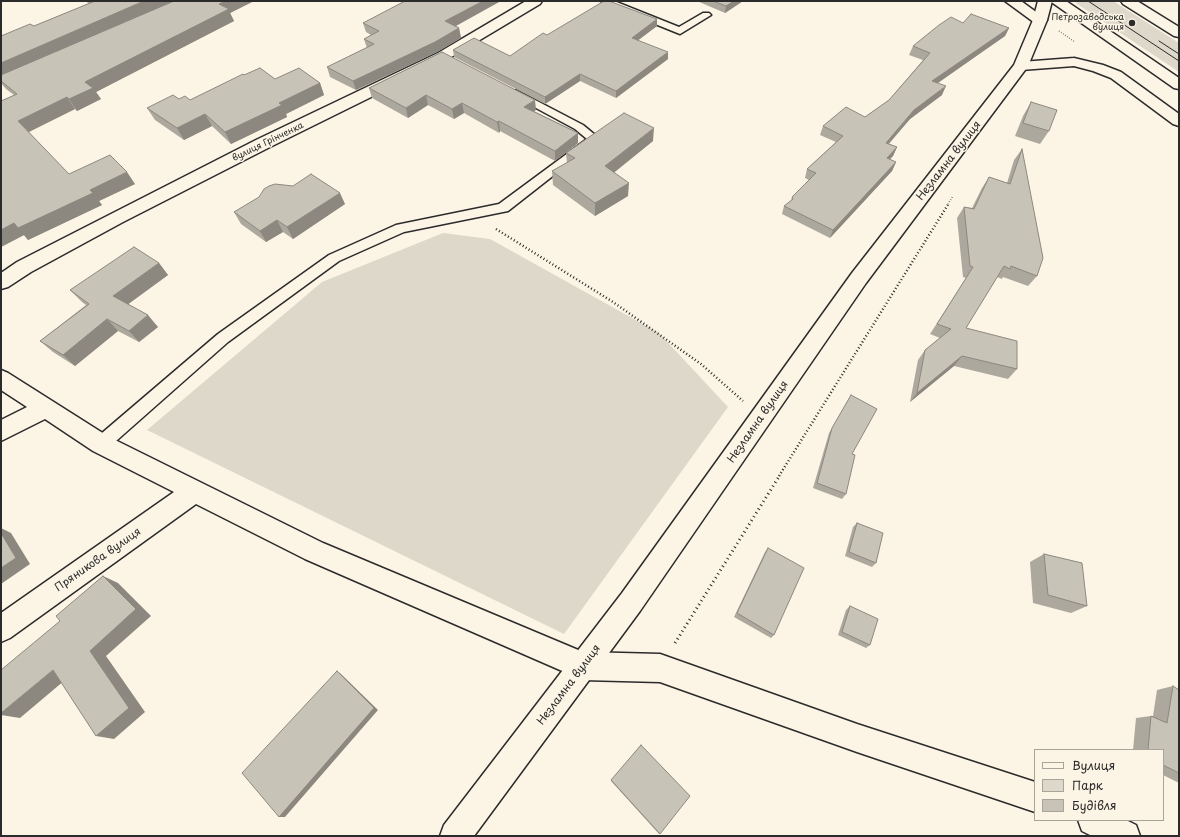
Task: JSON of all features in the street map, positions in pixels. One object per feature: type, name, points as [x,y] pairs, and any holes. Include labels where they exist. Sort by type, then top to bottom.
[{"type":"main road","name":"вулиця Грінченка","points":[[1,282],[24,267],[262,144],[449,59],[535,1]]},
{"type":"main road","points":[[1012,1],[1042,11]]},
{"type":"main road","points":[[1057,1],[1179,85]]},
{"type":"main road","points":[[1128,1],[1179,33]]},
{"type":"main road","name":"Незламна вулиця","points":[[456,836],[631,602],[859,278],[1022,66],[1042,11]]},
{"type":"main road","points":[[1022,66],[1074,62],[1098,68],[1116,75],[1179,121]]},
{"type":"main road","points":[[1,379],[101,444],[314,551],[583,666],[660,668],[857,738],[1034,797]]},
{"type":"main road","points":[[1,431],[46,408]]},
{"type":"main road","name":"Пряникова вулиця","points":[[1,629],[195,491]]},
{"type":"main road","points":[[1095,821],[1125,836]]},
{"type":"lane","points":[[606,1],[680,31],[706,15]]},
{"type":"lane","points":[[101,444],[222,338],[334,258],[401,228],[471,213],[503,208],[594,139],[579,127],[507,88]]},
{"type":"path","points":[[660,668],[953,195]]},
{"type":"path","points":[[471,213],[613,302],[701,364],[761,417]]},
{"type":"green space","points":[[1076,1],[1113,1],[1179,43],[1179,72],[1077,4]]},
{"type":"green space","points":[[443,233],[490,239],[659,333],[728,407],[564,634],[147,430],[322,282]]},
{"type":"building","points":[[95,1],[144,1],[1,63],[1,36],[30,24],[34,26]]},
{"type":"building","points":[[174,1],[226,1],[219,4],[229,9],[85,82],[93,88],[69,99],[67,97],[18,121],[69,174],[110,155],[127,172],[90,190],[93,193],[18,228],[14,223],[1,230],[1,101],[17,94],[1,81],[1,75]]},
{"type":"building","points":[[405,1],[483,1],[445,21],[459,28],[435,42],[353,81],[327,67],[374,44],[364,39],[379,31],[363,23]]},
{"type":"building","points":[[604,1],[609,1],[657,19],[632,38],[668,52],[616,91],[580,74],[545,97],[453,50],[474,38],[510,56],[543,33],[547,35]]},
{"type":"building","points":[[713,1],[734,1],[726,6]]},
{"type":"building","points":[[971,14],[1009,28],[932,81],[946,86],[914,110],[886,143],[897,147],[887,158],[896,162],[833,230],[784,206],[793,199],[792,197],[816,173],[807,169],[843,136],[823,126],[846,107],[865,117],[889,100],[930,53],[913,46],[951,17],[963,23]]},
{"type":"building","points":[[442,52],[535,100],[524,107],[578,133],[555,151],[462,103],[452,109],[426,95],[406,108],[369,88]]},
{"type":"building","points":[[260,68],[275,79],[299,68],[320,83],[279,103],[282,105],[225,132],[205,114],[177,128],[147,108],[173,95],[179,99],[185,96],[190,100],[243,74],[244,75]]},
{"type":"building","points":[[1031,102],[1057,110],[1049,131],[1023,123]]},
{"type":"building","points":[[624,113],[654,128],[605,166],[629,183],[595,203],[552,171],[575,158],[566,153]]},
{"type":"building","points":[[1022,149],[1043,258],[1037,276],[1011,266],[1010,269],[1004,266],[966,328],[1017,341],[1017,369],[962,356],[917,393],[925,350],[951,329],[937,324],[973,267],[970,266],[964,207],[974,209],[989,177],[1010,184]]},
{"type":"building","points":[[311,174],[340,193],[287,227],[277,220],[260,231],[234,212],[259,197],[264,189],[269,186],[275,184],[293,186]]},
{"type":"building","points":[[134,247],[159,263],[113,296],[148,315],[129,331],[107,319],[63,355],[40,341],[89,304],[70,290]]},
{"type":"building","points":[[851,395],[877,409],[852,454],[855,455],[846,494],[817,483],[832,428]]},
{"type":"building","points":[[857,523],[883,533],[876,563],[849,552]]},
{"type":"building","points":[[1,533],[16,558],[1,568]]},
{"type":"building","points":[[768,548],[804,568],[774,635],[737,613]]},
{"type":"building","points":[[1044,554],[1082,563],[1087,606],[1048,595]]},
{"type":"building","points":[[103,576],[136,609],[90,651],[129,708],[96,736],[53,670],[1,713],[1,670],[60,621],[56,616]]},
{"type":"building","points":[[850,606],[878,619],[870,645],[842,632]]},
{"type":"building","points":[[337,671],[374,708],[279,817],[242,773]]},
{"type":"building","points":[[1173,686],[1179,690],[1179,773],[1164,766],[1164,749],[1148,749],[1151,716],[1167,723]]},
{"type":"building","points":[[641,745],[690,796],[660,834],[611,780]]},
{"type":"tram line","points":[[1088,1],[1179,61]]},
{"type":"tram line","points":[[1159,41],[1179,54]]},
{"type":"place","name":"Петрозаводська вулиця","points":[[1132,23]]}]
